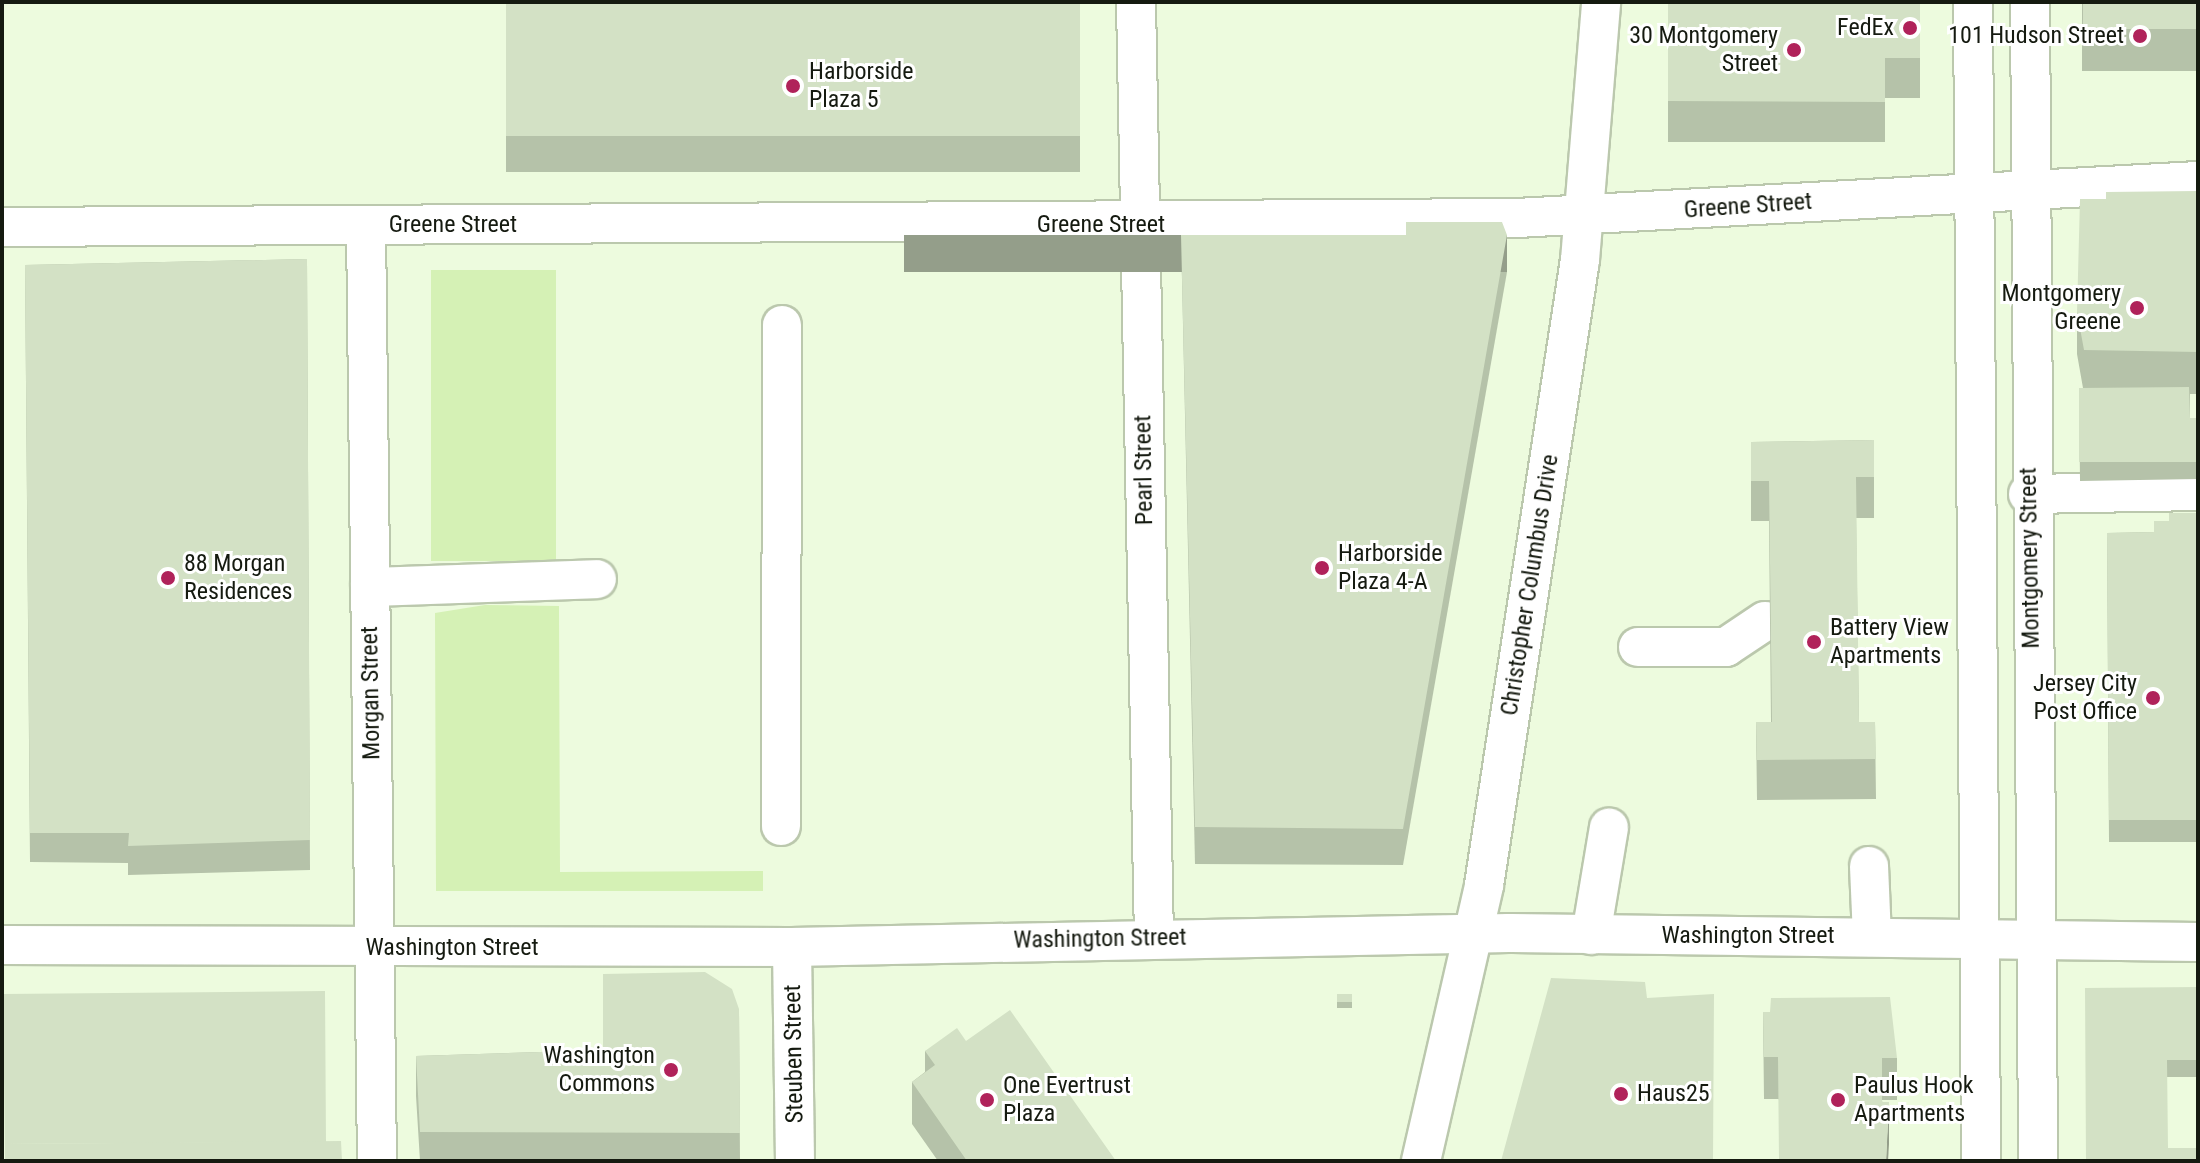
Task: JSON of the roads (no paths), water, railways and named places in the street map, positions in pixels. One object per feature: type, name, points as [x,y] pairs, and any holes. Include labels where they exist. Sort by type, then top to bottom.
[{"type":"street","name":"Pearl Street","points":[[1136,2],[1154,937]]},
{"type":"street","name":"Christopher Columbus Drive","points":[[1421,1161],[1477,933],[1586,214],[1601,2]]},
{"type":"street","points":[[1973,2],[1977,191],[1981,1161]]},
{"type":"street","name":"Montgomery Street","points":[[2030,2],[2033,188],[2028,494],[2038,1161]]},
{"type":"street","name":"Greene Street","points":[[2,227],[1139,224],[1586,214],[2198,181]]},
{"type":"street","name":"Morgan Street","points":[[366,225],[377,1161]]},
{"type":"street","points":[[781,826],[782,325]]},
{"type":"street","points":[[2028,494],[2198,491]]},
{"type":"street","points":[[370,587],[597,579]]},
{"type":"street","points":[[1638,647],[1726,647],[1765,621]]},
{"type":"street","points":[[1591,935],[1609,827]]},
{"type":"street","points":[[1869,866],[1872,937]]},
{"type":"street","name":"Washington Street","points":[[2,945],[792,947],[1154,937],[1477,933],[2198,942]]},
{"type":"street","name":"Steuben Street","points":[[792,947],[795,1161]]},
{"type":"place","name":"FedEx","points":[[1910,28]]},
{"type":"place","name":"101 Hudson Street","points":[[2140,36]]},
{"type":"place","name":"30 Montgomery Street","points":[[1794,50]]},
{"type":"place","name":"Harborside Plaza 5","points":[[793,86]]},
{"type":"place","name":"Montgomery Greene","points":[[2137,308]]},
{"type":"place","name":"Harborside Plaza 4-A","points":[[1322,568]]},
{"type":"place","name":"88 Morgan Residences","points":[[168,578]]},
{"type":"place","name":"Battery View Apartments","points":[[1814,642]]},
{"type":"place","name":"Jersey City Post Office","points":[[2153,698]]},
{"type":"place","name":"Washington Commons","points":[[671,1070]]},
{"type":"place","name":"Haus25","points":[[1621,1094]]},
{"type":"place","name":"One Evertrust Plaza","points":[[987,1100]]},
{"type":"place","name":"Paulus Hook Apartments","points":[[1838,1100]]}]
